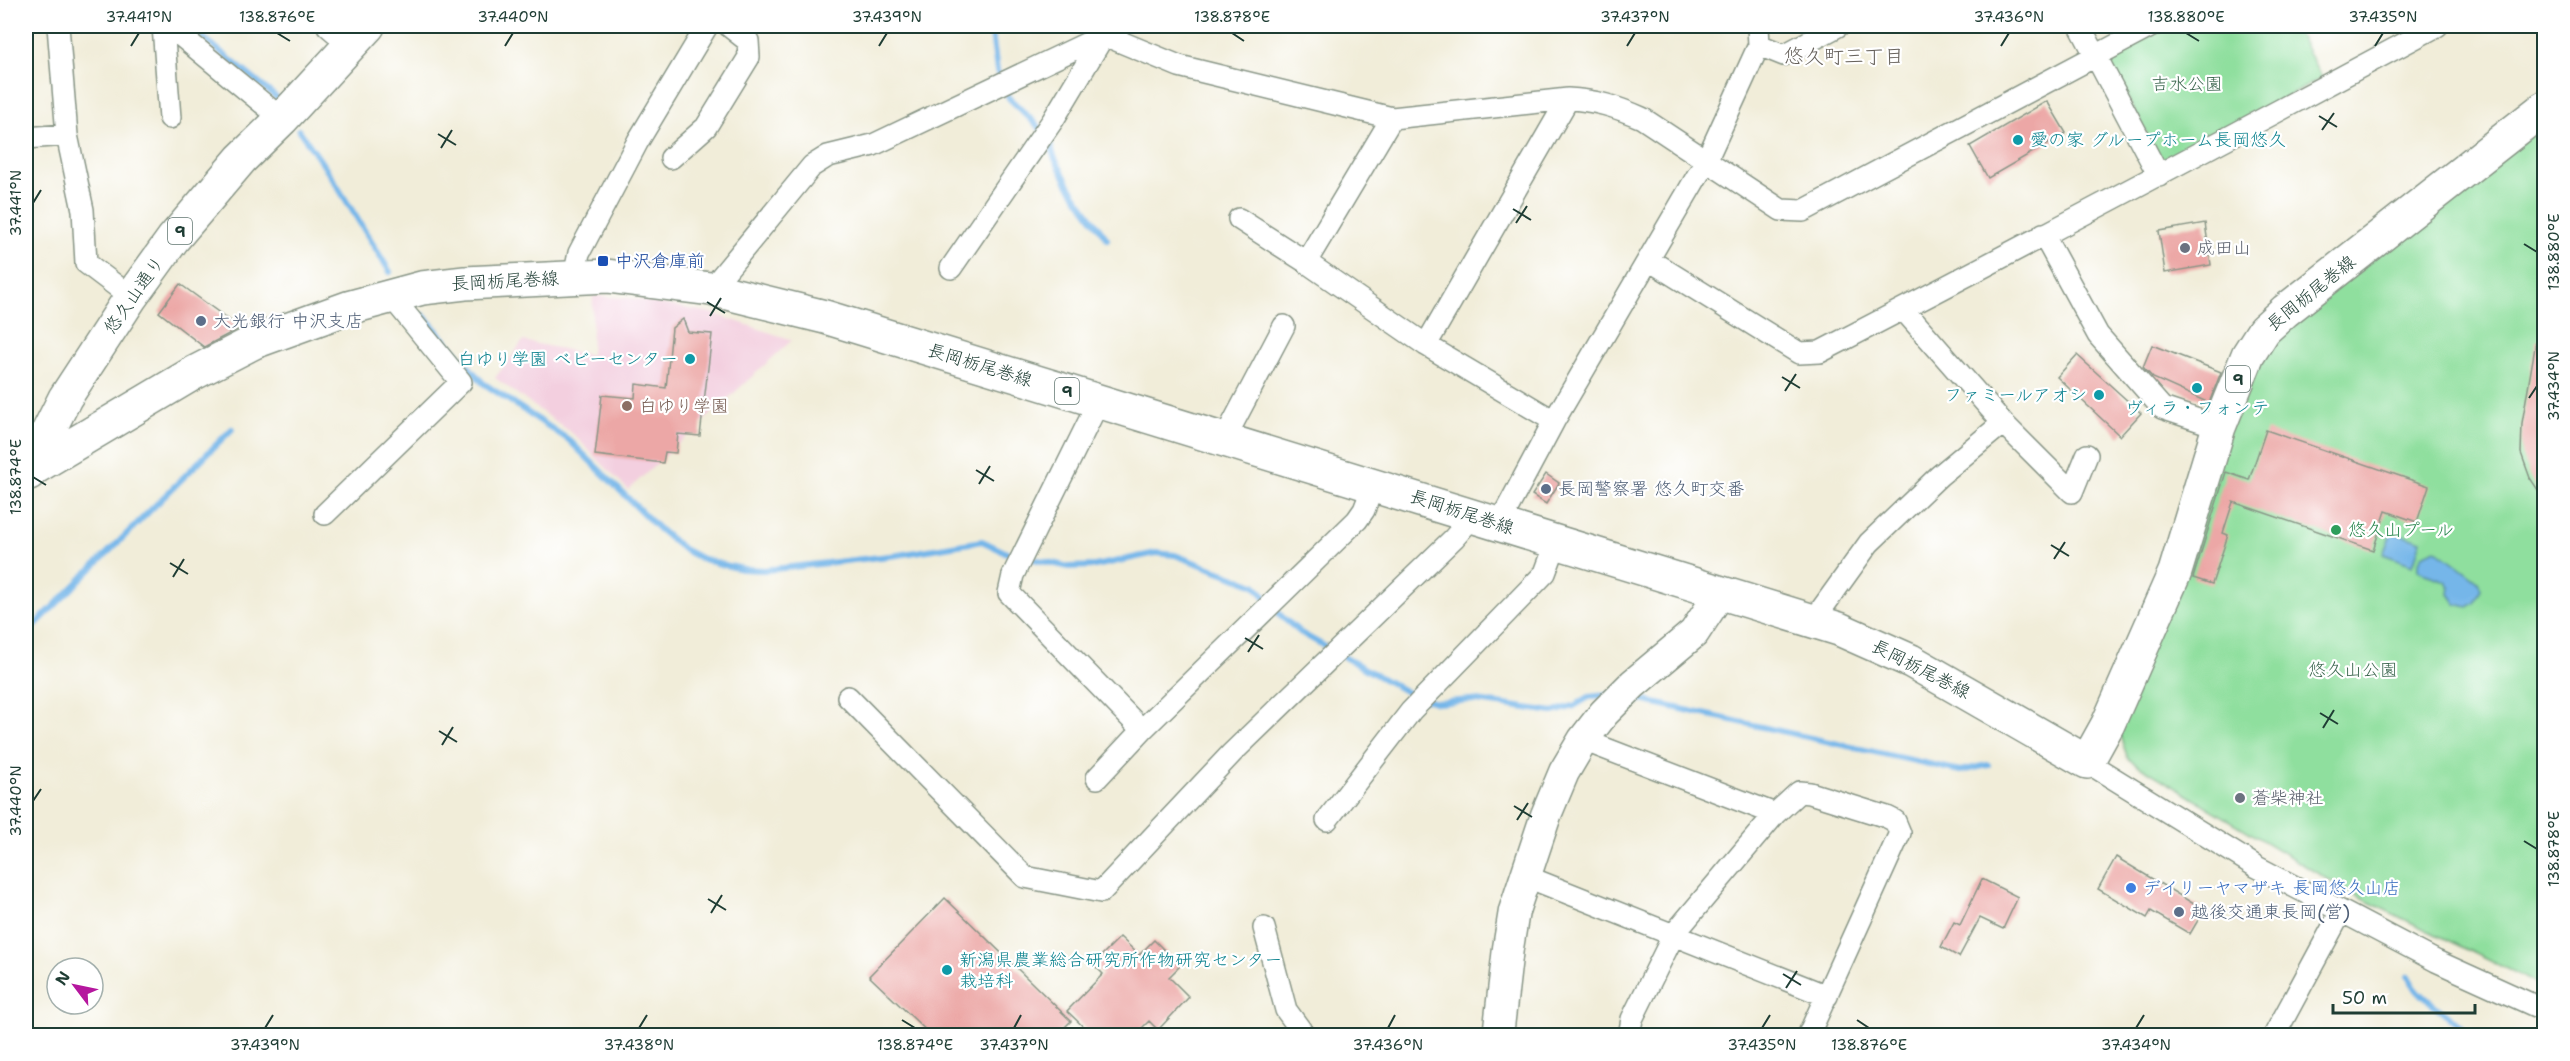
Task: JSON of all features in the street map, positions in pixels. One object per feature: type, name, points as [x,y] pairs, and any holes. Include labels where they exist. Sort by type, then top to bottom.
[{"type":"main road","name":"悠久山通り","points":[[28,469],[65,398],[131,297],[173,239],[233,168],[282,119],[348,32]]},
{"type":"main road","name":"長岡栃尾巻線","points":[[28,469],[192,374],[254,342],[300,323],[391,296],[442,285],[607,276],[711,289],[825,317],[1374,484],[1839,629],[1911,661],[2087,762],[2108,724],[2175,572],[2219,427],[2248,355],[2264,330],[2285,311],[2544,108]]},
{"type":"street","points":[[58,26],[68,135],[82,210],[86,263],[131,297]]},
{"type":"street","points":[[163,26],[170,118]]},
{"type":"street","points":[[169,26],[282,119]]},
{"type":"street","points":[[574,277],[579,253],[589,233],[638,141],[707,26]]},
{"type":"street","points":[[671,158],[706,127],[749,57],[748,41],[729,26]]},
{"type":"street","points":[[848,697],[1026,877],[1101,892],[1232,753],[1446,546],[1486,519],[1554,421],[1706,161],[1759,35],[1784,55],[1838,26]]},
{"type":"street","points":[[2080,26],[2159,176]]},
{"type":"street","points":[[1101,30],[1179,66],[1392,118],[1568,99],[1589,100],[1620,108],[1642,118],[1782,210],[1803,210],[2152,26]]},
{"type":"street","points":[[1649,260],[1799,353],[1820,352],[2043,234],[2159,176],[2437,26]]},
{"type":"street","points":[[951,268],[1053,120],[1101,30]]},
{"type":"street","points":[[711,289],[812,166],[828,156],[873,145],[1101,30]]},
{"type":"street","points":[[1426,345],[1568,99]]},
{"type":"street","points":[[1306,262],[1392,118]]},
{"type":"street","points":[[26,138],[68,135]]},
{"type":"street","points":[[1239,219],[1426,345],[1554,421]]},
{"type":"street","points":[[2043,234],[2098,335],[2162,408],[2219,427]]},
{"type":"street","points":[[325,514],[461,382],[391,296]]},
{"type":"street","points":[[1903,309],[2003,423],[2072,492],[2087,455]]},
{"type":"street","points":[[1224,440],[1284,326]]},
{"type":"street","points":[[1099,401],[1013,575],[1009,593],[1142,730]]},
{"type":"street","points":[[1814,621],[1869,543],[1939,476],[2003,423]]},
{"type":"street","points":[[1097,778],[1142,730],[1357,520],[1364,510],[1374,484]]},
{"type":"street","points":[[1327,820],[1411,711],[1545,573],[1557,541]]},
{"type":"street","points":[[1498,1035],[1514,911],[1546,815],[1564,772],[1583,740],[1604,713],[1633,684],[1694,633],[1721,592]]},
{"type":"street","points":[[1583,740],[1775,814]]},
{"type":"street","points":[[2087,762],[2257,867],[2436,961],[2544,1010]]},
{"type":"street","points":[[1629,1035],[1632,1019],[1674,934],[1775,814],[1799,792],[1810,793],[1887,817],[1895,821],[1900,833],[1808,1035]]},
{"type":"street","points":[[1525,876],[1827,996]]},
{"type":"street","points":[[2274,1035],[2341,912]]},
{"type":"street","points":[[1264,928],[1286,1010],[1305,1035]]},
{"type":"shaded area","name":"白ゆり学園","points":[[593,296],[628,298],[712,313],[792,340],[628,490],[573,434],[495,378],[523,341],[591,355]]},
{"type":"green space","name":"吉水公園","points":[[2168,26],[2294,26],[2322,78],[2163,164],[2107,59]]},
{"type":"green space","name":"悠久山公園","points":[[2544,124],[2544,987],[2350,893],[2128,759],[2115,721],[2240,396],[2279,332]]},
{"type":"water","points":[[2392,531],[2421,541],[2413,565],[2383,554]]},
{"type":"water","points":[[2436,549],[2478,581],[2481,589],[2475,603],[2468,607],[2456,604],[2449,594],[2450,587],[2446,581],[2425,574],[2419,569],[2422,555]]},
{"type":"building","name":"愛の家 グループホーム長岡悠久","points":[[2047,101],[2066,133],[1988,178],[1970,146]]},
{"type":"building","name":"成田山","points":[[2205,223],[2211,265],[2165,273],[2159,231]]},
{"type":"building","name":"大光銀行 中沢支店","points":[[180,284],[240,328],[204,347],[159,312]]},
{"type":"building","points":[[683,319],[688,332],[712,334],[700,436],[678,434],[676,453],[665,452],[663,463],[595,455],[602,395],[635,398],[636,384],[666,388],[672,328]]},
{"type":"building","points":[[2536,341],[2544,342],[2544,499],[2530,478],[2521,453],[2522,423]]},
{"type":"building","name":"ヴィラ・フォンテ","points":[[2152,345],[2221,372],[2209,403],[2153,378],[2143,367]]},
{"type":"building","name":"ファミールアオシ","points":[[2077,355],[2141,413],[2120,436],[2057,377]]},
{"type":"building","points":[[2266,430],[2429,486],[2417,522],[2386,511],[2373,550],[2233,502],[2223,533],[2228,535],[2212,584],[2193,578],[2226,472],[2249,480]]},
{"type":"building","name":"長岡警察署 悠久町交番","points":[[1546,474],[1559,483],[1546,504],[1532,495]]},
{"type":"building","name":"デイリーヤマザキ 長岡悠久山店","points":[[2116,857],[2204,910],[2190,934],[2151,911],[2147,918],[2098,889]]},
{"type":"building","points":[[1982,879],[2018,897],[2003,929],[1980,918],[1959,957],[1941,947],[1954,922],[1960,925]]},
{"type":"building","name":"新潟県農業総合研究所作物研究センター 栽培科","points":[[945,898],[1071,1021],[1057,1035],[931,1035],[869,976]]},
{"type":"building","points":[[1120,937],[1139,955],[1154,940],[1180,966],[1169,977],[1189,997],[1158,1030],[1149,1021],[1135,1035],[1092,1035],[1067,1011],[1103,974],[1093,964]]},
{"type":"waterway","points":[[189,26],[277,98]]},
{"type":"waterway","points":[[981,26],[992,34],[997,71],[1009,98],[1041,129]]},
{"type":"waterway","points":[[299,130],[331,176],[390,272]]},
{"type":"waterway","points":[[1048,136],[1054,157],[1070,187],[1107,239]]},
{"type":"waterway","points":[[423,315],[483,383],[569,440],[660,530],[683,549],[700,558],[743,569],[765,570],[898,555],[982,541],[1007,553],[1069,567],[1095,566],[1156,553],[1175,555],[1255,585],[1283,618],[1301,633],[1412,695],[1437,703],[1470,700],[1553,712],[1574,706],[1589,697],[1607,695]]},
{"type":"waterway","points":[[26,634],[232,429]]},
{"type":"waterway","points":[[1632,698],[1960,771],[1988,765]]},
{"type":"waterway","points":[[2408,976],[2420,993],[2470,1036]]},
{"type":"place","name":"愛の家 グループホーム長岡悠久","points":[[2018,140]]},
{"type":"place","name":"成田山","points":[[2185,248]]},
{"type":"place","name":"中沢倉庫前","points":[[603,261]]},
{"type":"place","name":"大光銀行 中沢支店","points":[[201,321]]},
{"type":"place","name":"白ゆり学園 ベビーセンター","points":[[690,359]]},
{"type":"place","name":"ヴィラ・フォンテ","points":[[2197,388]]},
{"type":"place","name":"ファミールアオシ","points":[[2099,395]]},
{"type":"place","name":"白ゆり学園","points":[[627,406]]},
{"type":"place","name":"長岡警察署 悠久町交番","points":[[1546,489]]},
{"type":"place","name":"悠久山プール","points":[[2336,530]]},
{"type":"place","name":"蒼柴神社","points":[[2240,798]]},
{"type":"place","name":"デイリーヤマザキ 長岡悠久山店","points":[[2131,888]]},
{"type":"place","name":"越後交通東長岡(営)","points":[[2179,912]]},
{"type":"place","name":"新潟県農業総合研究所作物研究センター 栽培科","points":[[947,970]]},
{"type":"district","name":"悠久町三丁目","points":[[1844,56]]}]
